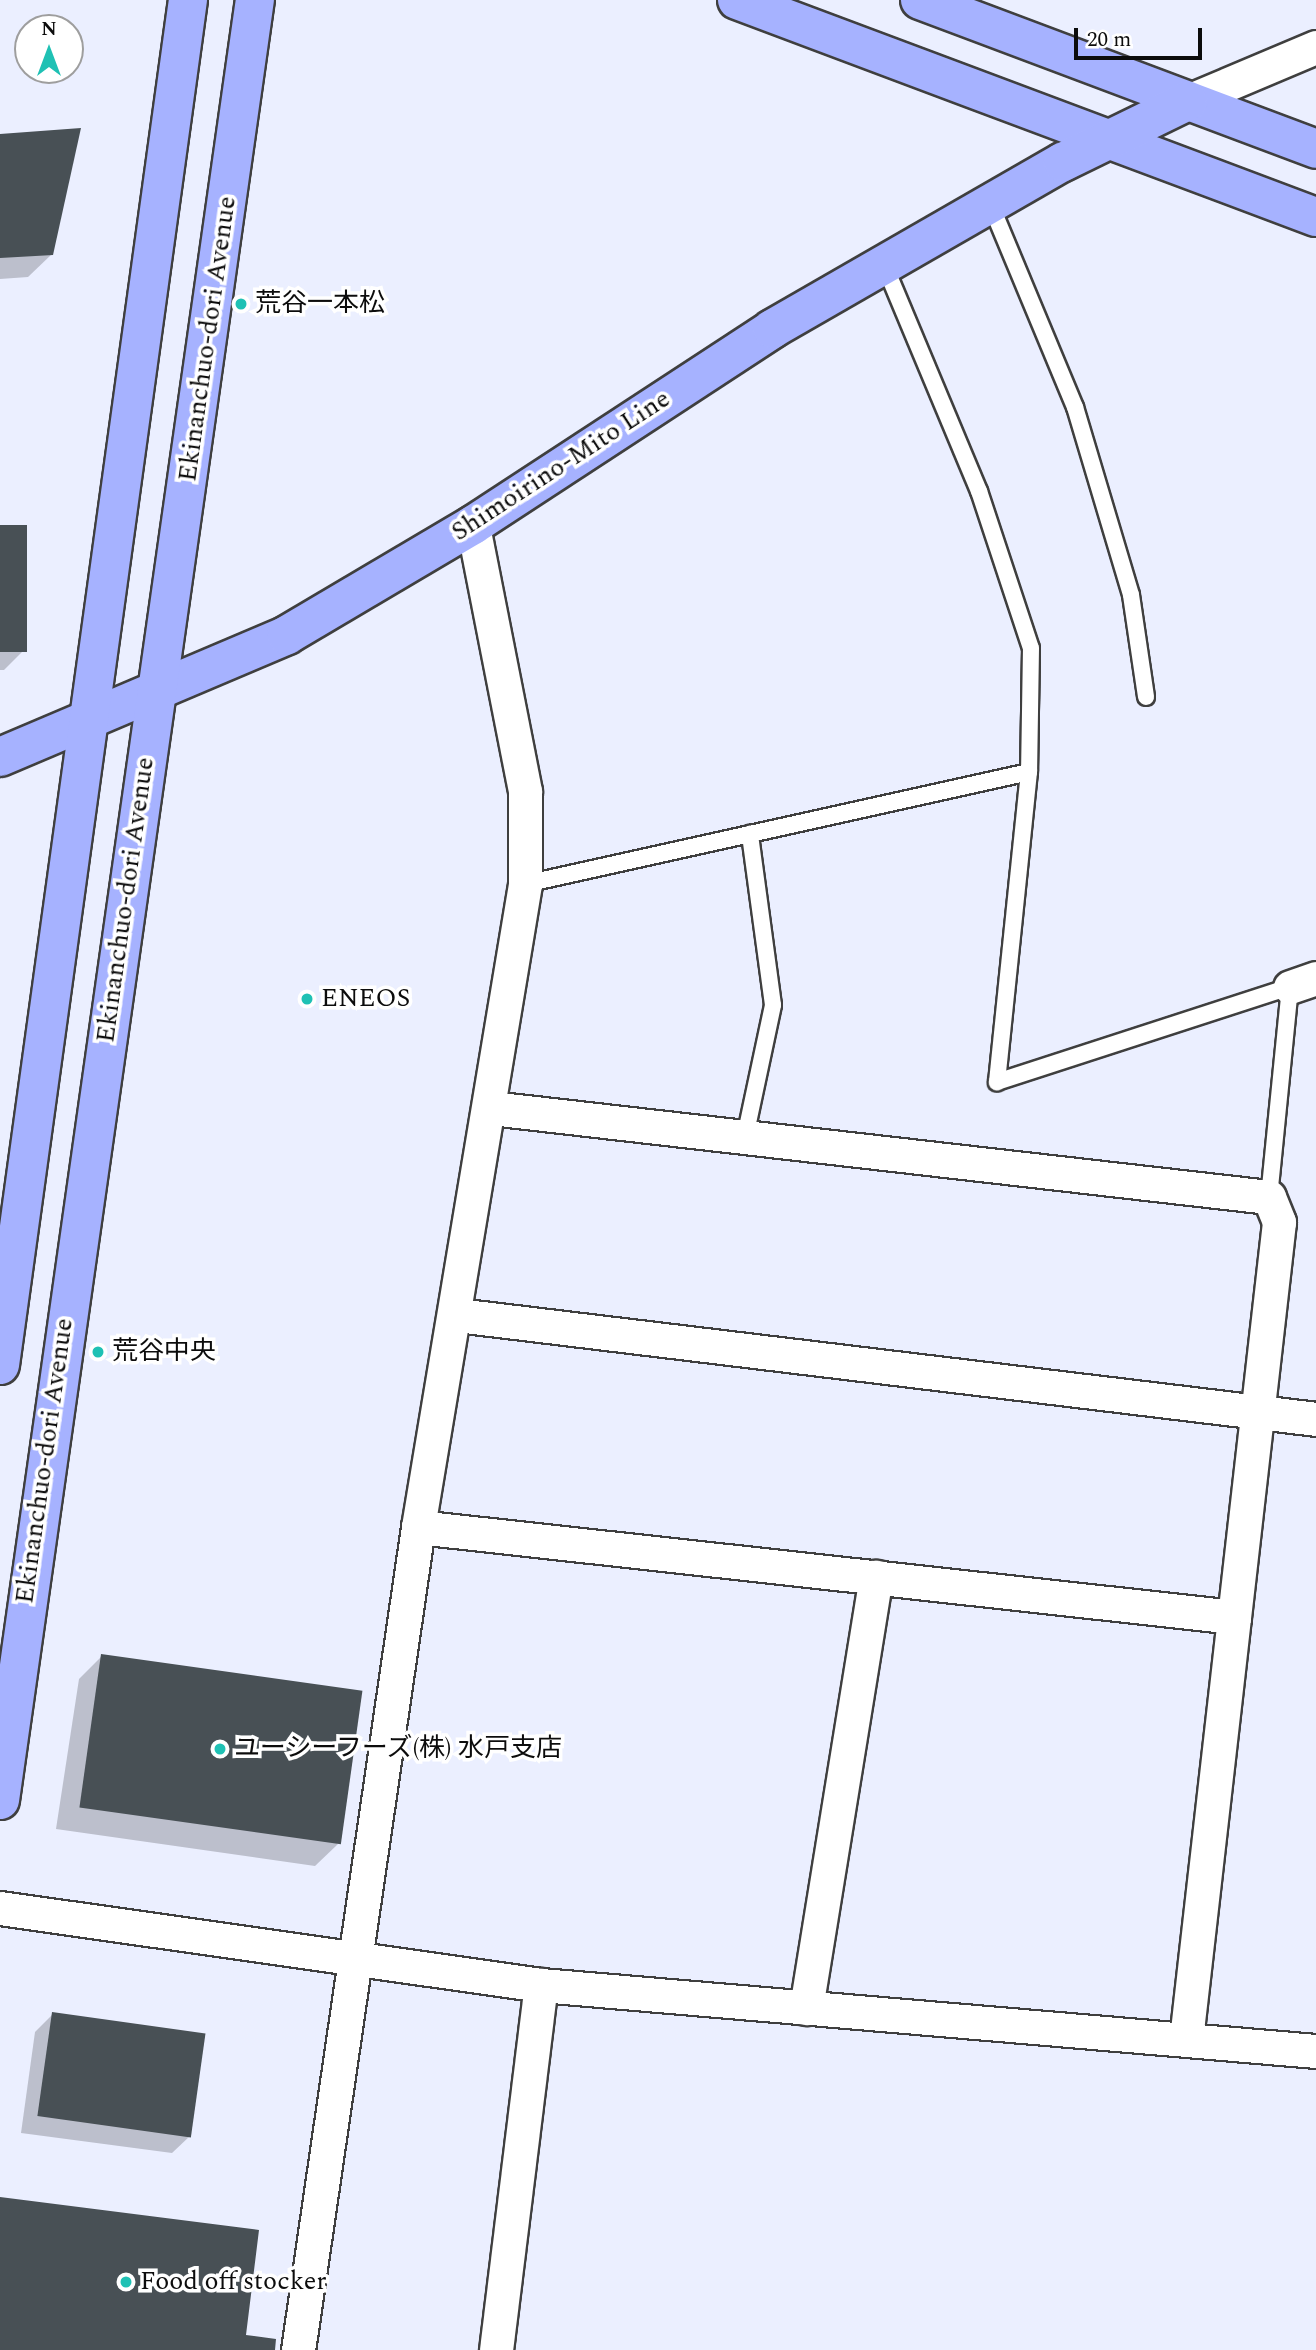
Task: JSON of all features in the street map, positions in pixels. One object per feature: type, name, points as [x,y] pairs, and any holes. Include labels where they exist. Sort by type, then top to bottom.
[{"type":"street","points":[[0,1365],[86,719],[188,0]]},
{"type":"street","name":"Ekinanchuo-dori Avenue","points":[[0,1800],[255,0]]},
{"type":"street","points":[[737,0],[1104,140],[1316,217]]},
{"type":"street","points":[[920,0],[1316,149]]},
{"type":"street","points":[[1188,101],[1316,47]]},
{"type":"street","name":"Shimoirino-Mito Line","points":[[0,757],[287,635],[473,525],[772,329],[1104,140],[1188,101]]},
{"type":"street","points":[[298,2350],[350,1962],[418,1527],[457,1315],[525,884],[525,790],[473,525]]},
{"type":"street","points":[[491,1108],[1269,1197],[1279,1222],[1186,2040]]},
{"type":"street","points":[[457,1315],[1316,1419]]},
{"type":"street","points":[[418,1527],[1234,1617]]},
{"type":"street","points":[[806,2008],[876,1577]]},
{"type":"street","points":[[0,1908],[350,1962],[541,1985],[1316,2051]]},
{"type":"street","points":[[496,2350],[541,1985]]},
{"type":"lane","points":[[990,203],[1075,407],[1132,595],[1146,697]]},
{"type":"lane","points":[[884,264],[979,491],[1031,648],[1029,772],[997,1082],[1303,982],[1269,1197]]},
{"type":"lane","points":[[525,884],[1029,772]]},
{"type":"lane","points":[[745,1137],[773,1005],[750,834]]},
{"type":"building","points":[[81,128],[53,255],[0,258],[0,134]]},
{"type":"building","points":[[0,525],[27,525],[27,652],[0,652]]},
{"type":"building","name":"ユーシーフーズ(株) 水戸支店","points":[[101,1654],[362,1691],[341,1844],[79,1807]]},
{"type":"building","points":[[52,2012],[205,2034],[191,2138],[37,2116]]},
{"type":"building","name":"Food off stocker","points":[[0,2197],[259,2230],[246,2335],[276,2339],[275,2350],[0,2350]]},
{"type":"place","name":"荒谷一本松","points":[[241,304]]},
{"type":"place","name":"ENEOS","points":[[307,999]]},
{"type":"place","name":"荒谷中央","points":[[98,1352]]},
{"type":"place","name":"ユーシーフーズ(株) 水戸支店","points":[[220,1749]]},
{"type":"place","name":"Food off stocker","points":[[126,2282]]}]
